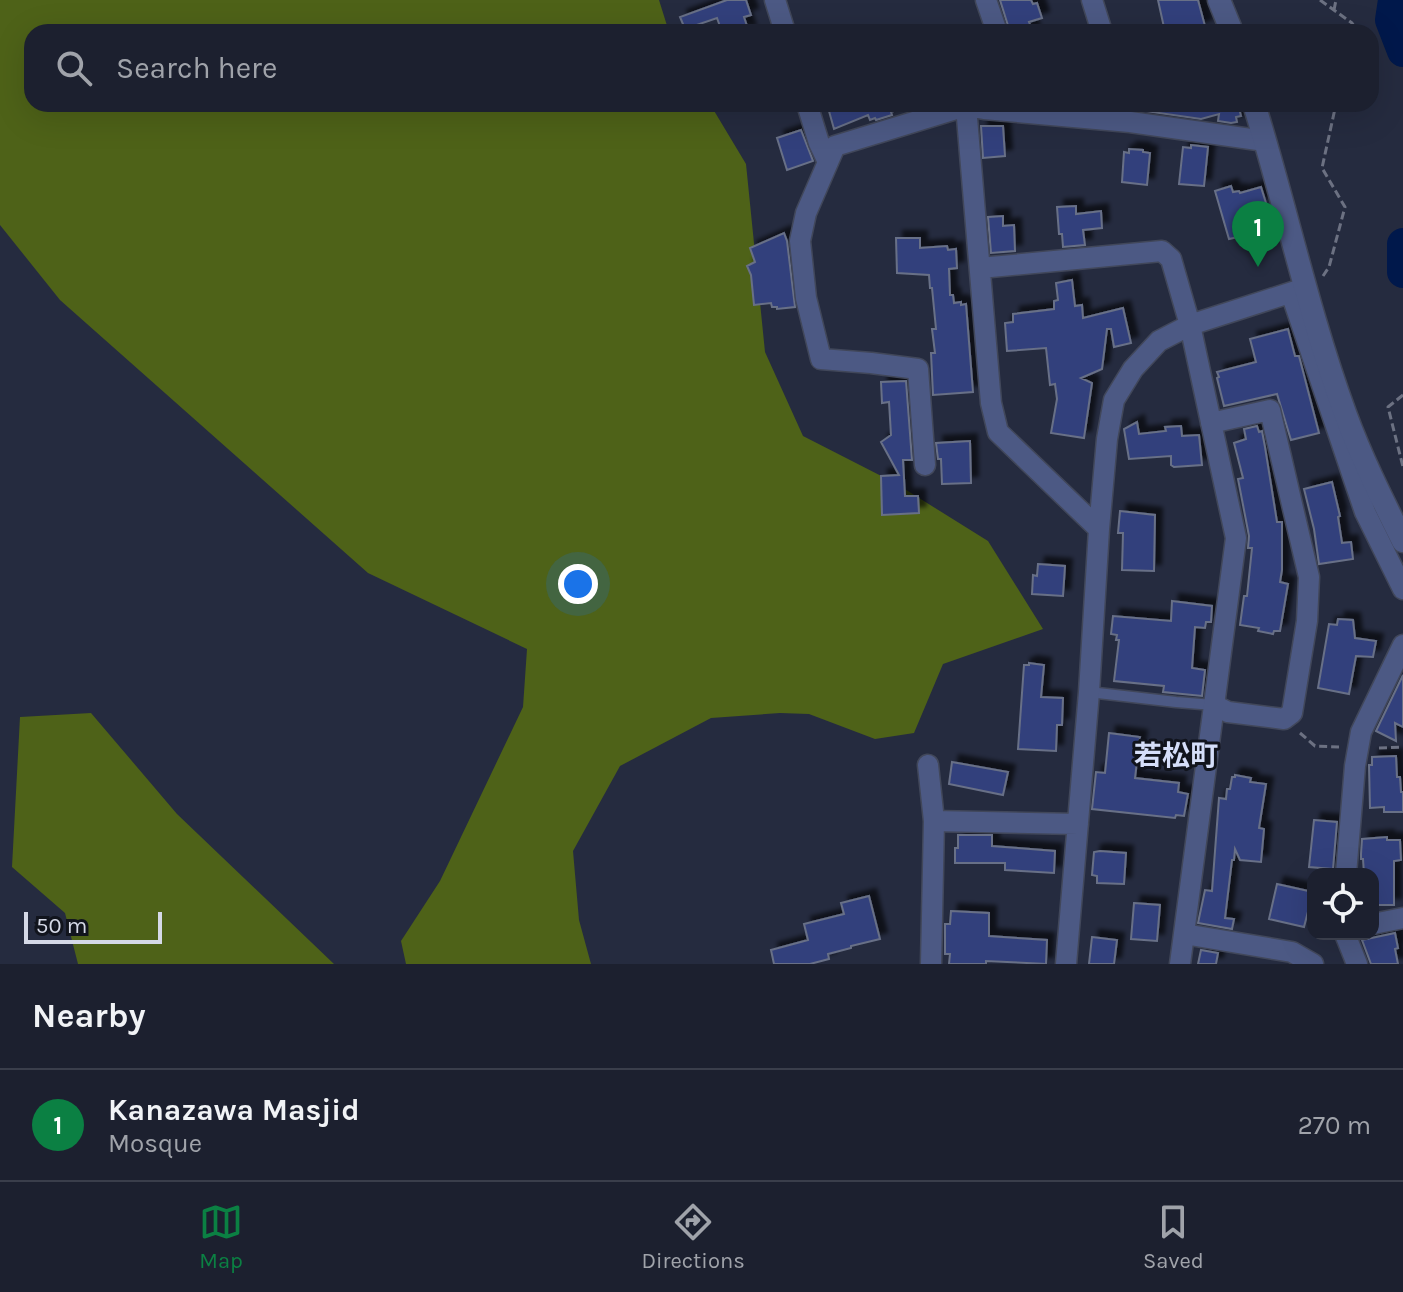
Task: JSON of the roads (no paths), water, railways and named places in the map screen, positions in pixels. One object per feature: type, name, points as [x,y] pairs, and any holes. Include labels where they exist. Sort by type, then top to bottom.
[{"type":"street","points":[[775,0],[782,24]]},
{"type":"street","points":[[986,0],[994,24]]},
{"type":"street","points":[[1092,0],[1100,24]]},
{"type":"street","points":[[1219,0],[1229,24]]},
{"type":"street","points":[[809,112],[828,162]]},
{"type":"street","points":[[925,465],[918,369],[821,359],[806,298],[800,241],[806,213],[835,146],[946,112]]},
{"type":"street","points":[[967,112],[991,403],[998,432],[1099,529]]},
{"type":"street","points":[[1107,112],[1128,113],[1265,141]]},
{"type":"street","points":[[1256,112],[1365,512],[1403,589]]},
{"type":"street","points":[[980,268],[1162,251],[1171,259],[1190,325],[1236,538],[1180,964]]},
{"type":"street","points":[[1066,964],[1099,529],[1107,439],[1114,400],[1133,369],[1159,341],[1190,325],[1305,288]]},
{"type":"street","points":[[1305,288],[1345,413],[1377,490],[1403,541]]},
{"type":"street","points":[[1211,423],[1270,410],[1309,577],[1307,621],[1292,713],[1284,719],[1228,712],[1214,705]]},
{"type":"street","points":[[1346,868],[1361,732],[1403,645]]},
{"type":"street","points":[[925,962],[934,821],[928,765]]},
{"type":"street","points":[[934,821],[1078,824]]},
{"type":"street","points":[[1379,923],[1403,918]]},
{"type":"street","points":[[1184,934],[1292,952],[1313,964]]},
{"type":"street","points":[[1347,940],[1357,964]]},
{"type":"lane","points":[[1089,692],[1214,705]]},
{"type":"waterway","points":[[1394,0],[1391,20],[1403,51]]},
{"type":"waterway","points":[[1403,244],[1403,272]]},
{"type":"place","name":"Kanazawa Masjid","points":[[1258,267]]},
{"type":"district","name":"若松町","points":[[1176,755]]}]
